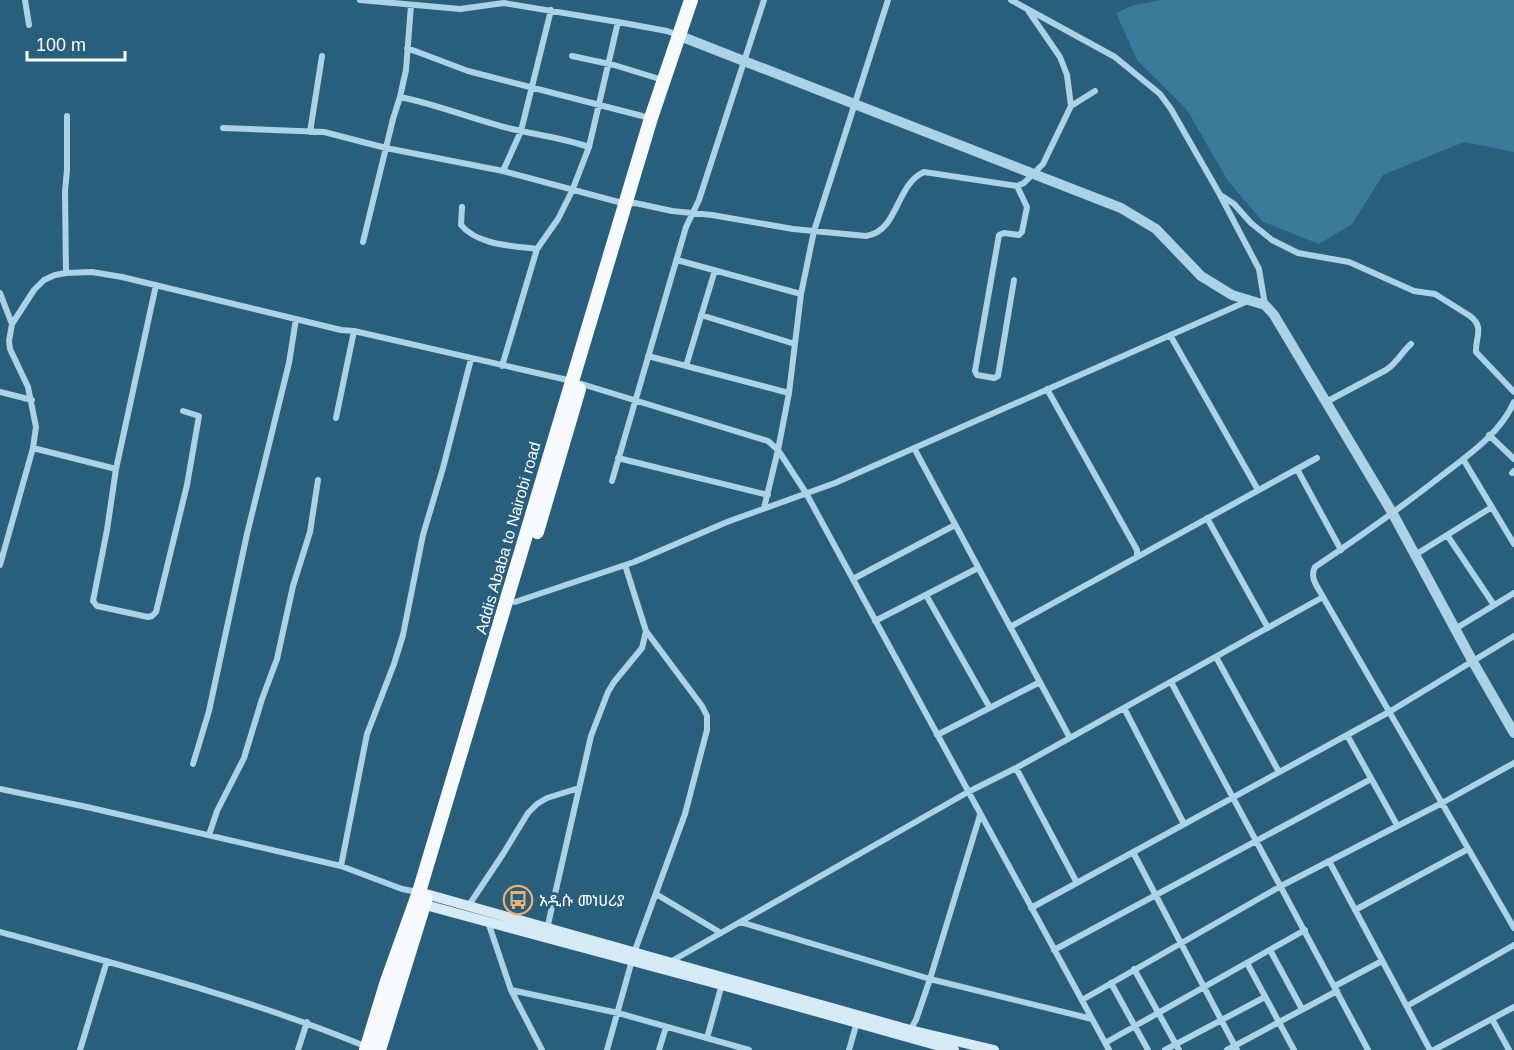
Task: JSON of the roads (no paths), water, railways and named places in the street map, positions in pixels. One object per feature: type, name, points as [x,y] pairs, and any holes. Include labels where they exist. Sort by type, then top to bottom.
[{"type":"highway","name":"Addis Ababa to Nairobi road","points":[[630,204],[651,118],[691,0]]},
{"type":"highway","name":"Addis Ababa to Nairobi road","points":[[422,898],[630,204],[673,76],[680,36]]},
{"type":"highway","name":"Addis Ababa to Nairobi road","points":[[370,1049],[422,898],[515,602],[576,383]]},
{"type":"main road","points":[[422,898],[469,905],[545,933]]},
{"type":"main road","points":[[422,898],[488,922],[545,933],[723,981],[954,1050]]},
{"type":"main road","points":[[633,957],[670,963],[723,981]]},
{"type":"main road","points":[[903,1050],[912,1038]]},
{"type":"main road","points":[[912,1038],[994,1050]]},
{"type":"street","points":[[25,0],[29,25]]},
{"type":"street","points":[[360,0],[460,9],[504,3],[667,31],[1121,208],[1156,229],[1201,276],[1232,295],[1265,305],[1274,315],[1393,514],[1514,733]]},
{"type":"street","points":[[612,481],[686,227],[693,213],[764,0]]},
{"type":"street","points":[[764,508],[789,393],[801,294],[814,231],[888,0]]},
{"type":"street","points":[[1011,0],[1115,57],[1160,94],[1220,194],[1259,269],[1265,305]]},
{"type":"street","points":[[363,242],[406,70],[411,5]]},
{"type":"street","points":[[223,128],[324,132],[386,148],[503,171],[572,191],[630,204],[814,231],[866,236],[885,228],[910,182],[924,172],[1017,186],[1024,183],[1043,164],[1071,105],[1067,75],[1060,57],[1027,9]]},
{"type":"street","points":[[503,171],[521,131],[551,10]]},
{"type":"street","points":[[502,366],[537,249],[558,219],[589,147],[597,104],[618,22]]},
{"type":"street","points":[[407,48],[468,71],[651,118]]},
{"type":"street","points":[[310,132],[322,56]]},
{"type":"street","points":[[572,56],[663,80]]},
{"type":"street","points":[[1071,105],[1095,91]]},
{"type":"street","points":[[400,97],[521,131],[570,140],[589,147]]},
{"type":"street","points":[[66,273],[67,116]]},
{"type":"street","points":[[1014,280],[998,376],[994,378],[977,375],[975,370],[999,235],[1004,233],[1019,235],[1022,232],[1027,207],[1017,186]]},
{"type":"street","points":[[1220,194],[1272,240],[1298,253],[1349,262],[1414,291],[1434,294],[1470,316],[1480,329],[1476,352],[1514,392]]},
{"type":"street","points":[[462,207],[461,225],[466,231],[502,244],[537,249]]},
{"type":"street","points":[[677,260],[801,294]]},
{"type":"street","points":[[686,366],[715,270]]},
{"type":"street","points":[[0,565],[33,448],[36,427],[28,387],[10,349],[12,324],[34,290],[44,280],[66,273],[92,272],[156,285],[576,383],[768,441],[778,450],[806,493],[1109,1050]]},
{"type":"street","points":[[156,285],[116,469],[94,604],[97,606],[152,616],[156,612],[188,485],[199,416],[183,411]]},
{"type":"street","points":[[0,293],[12,324]]},
{"type":"street","points":[[515,602],[625,565],[764,508],[835,483],[1250,300]]},
{"type":"street","points":[[701,315],[795,344]]},
{"type":"street","points":[[193,764],[209,711],[247,534],[289,363],[296,319]]},
{"type":"street","points":[[336,418],[354,331]]},
{"type":"street","points":[[1170,335],[1258,490]]},
{"type":"street","points":[[1326,402],[1393,366],[1411,344]]},
{"type":"street","points":[[648,356],[789,393]]},
{"type":"street","points":[[341,866],[367,734],[403,635],[423,535],[471,359]]},
{"type":"street","points":[[1047,389],[1137,550],[1137,557]]},
{"type":"street","points":[[0,392],[32,400]]},
{"type":"street","points":[[1514,402],[1504,421],[1464,459],[1393,514],[1315,567],[1313,572],[1313,578],[1323,597],[1514,928]]},
{"type":"street","points":[[1489,435],[1514,459]]},
{"type":"street","points":[[33,448],[116,469]]},
{"type":"street","points":[[914,448],[1070,738]]},
{"type":"street","points":[[618,458],[768,495]]},
{"type":"street","points":[[1010,627],[1317,458]]},
{"type":"street","points":[[1464,459],[1514,544]]},
{"type":"street","points":[[1297,469],[1341,550]]},
{"type":"street","points":[[208,835],[217,811],[244,758],[261,699],[277,659],[293,586],[310,532],[318,480]]},
{"type":"street","points":[[1415,555],[1492,507]]},
{"type":"street","points":[[1207,518],[1268,628]]},
{"type":"street","points":[[853,579],[956,525]]},
{"type":"street","points":[[1447,535],[1494,605]]},
{"type":"street","points":[[0,538],[7,541]]},
{"type":"street","points":[[607,1050],[633,957],[685,814],[707,730],[707,716],[702,706],[646,631],[625,565]]},
{"type":"street","points":[[875,621],[978,568]]},
{"type":"street","points":[[1455,629],[1514,593]]},
{"type":"street","points":[[926,595],[990,708]]},
{"type":"street","points":[[670,963],[968,792],[1016,768],[1323,597]]},
{"type":"street","points":[[545,933],[591,736],[608,692],[614,681],[642,648],[646,631]]},
{"type":"street","points":[[1031,908],[1389,712],[1514,636]]},
{"type":"street","points":[[1216,657],[1279,772]]},
{"type":"street","points":[[937,735],[1040,682]]},
{"type":"street","points":[[1171,682],[1368,1050]]},
{"type":"street","points":[[1124,708],[1184,824]]},
{"type":"street","points":[[1347,735],[1397,825]]},
{"type":"street","points":[[1082,1000],[1281,886],[1514,763]]},
{"type":"street","points":[[1016,768],[1077,883]]},
{"type":"street","points":[[1054,950],[1371,779]]},
{"type":"street","points":[[469,905],[528,813],[547,798],[579,788]]},
{"type":"street","points":[[0,789],[341,866],[422,898]]},
{"type":"street","points":[[912,1038],[980,815]]},
{"type":"street","points":[[1355,910],[1468,849]]},
{"type":"street","points":[[1133,852],[1236,1048]]},
{"type":"street","points":[[1329,861],[1432,1050],[1514,1007]]},
{"type":"street","points":[[402,889],[422,898]]},
{"type":"street","points":[[656,894],[721,933]]},
{"type":"street","points":[[488,922],[511,990],[542,1050]]},
{"type":"street","points":[[740,922],[930,979],[1092,1019]]},
{"type":"street","points":[[1105,1043],[1305,930]]},
{"type":"street","points":[[0,932],[107,961],[307,1022],[370,1049]]},
{"type":"street","points":[[1407,1006],[1514,945]]},
{"type":"street","points":[[1270,950],[1302,1009]]},
{"type":"street","points":[[80,1050],[107,961]]},
{"type":"street","points":[[1227,1050],[1236,1048],[1382,961]]},
{"type":"street","points":[[1247,963],[1293,1050]]},
{"type":"street","points":[[1134,969],[1177,1047]]},
{"type":"street","points":[[707,1038],[723,981]]},
{"type":"street","points":[[1111,983],[1148,1050]]},
{"type":"street","points":[[511,990],[618,1013],[749,1050]]},
{"type":"street","points":[[1166,1050],[1177,1047],[1265,997]]},
{"type":"street","points":[[1492,1019],[1509,1050]]},
{"type":"street","points":[[849,1050],[858,1020]]},
{"type":"street","points":[[298,1050],[307,1022]]},
{"type":"street","points":[[659,1050],[666,1027]]},
{"type":"place","name":"አዲሱ መነሀሪያ","points":[[518,900]]}]
